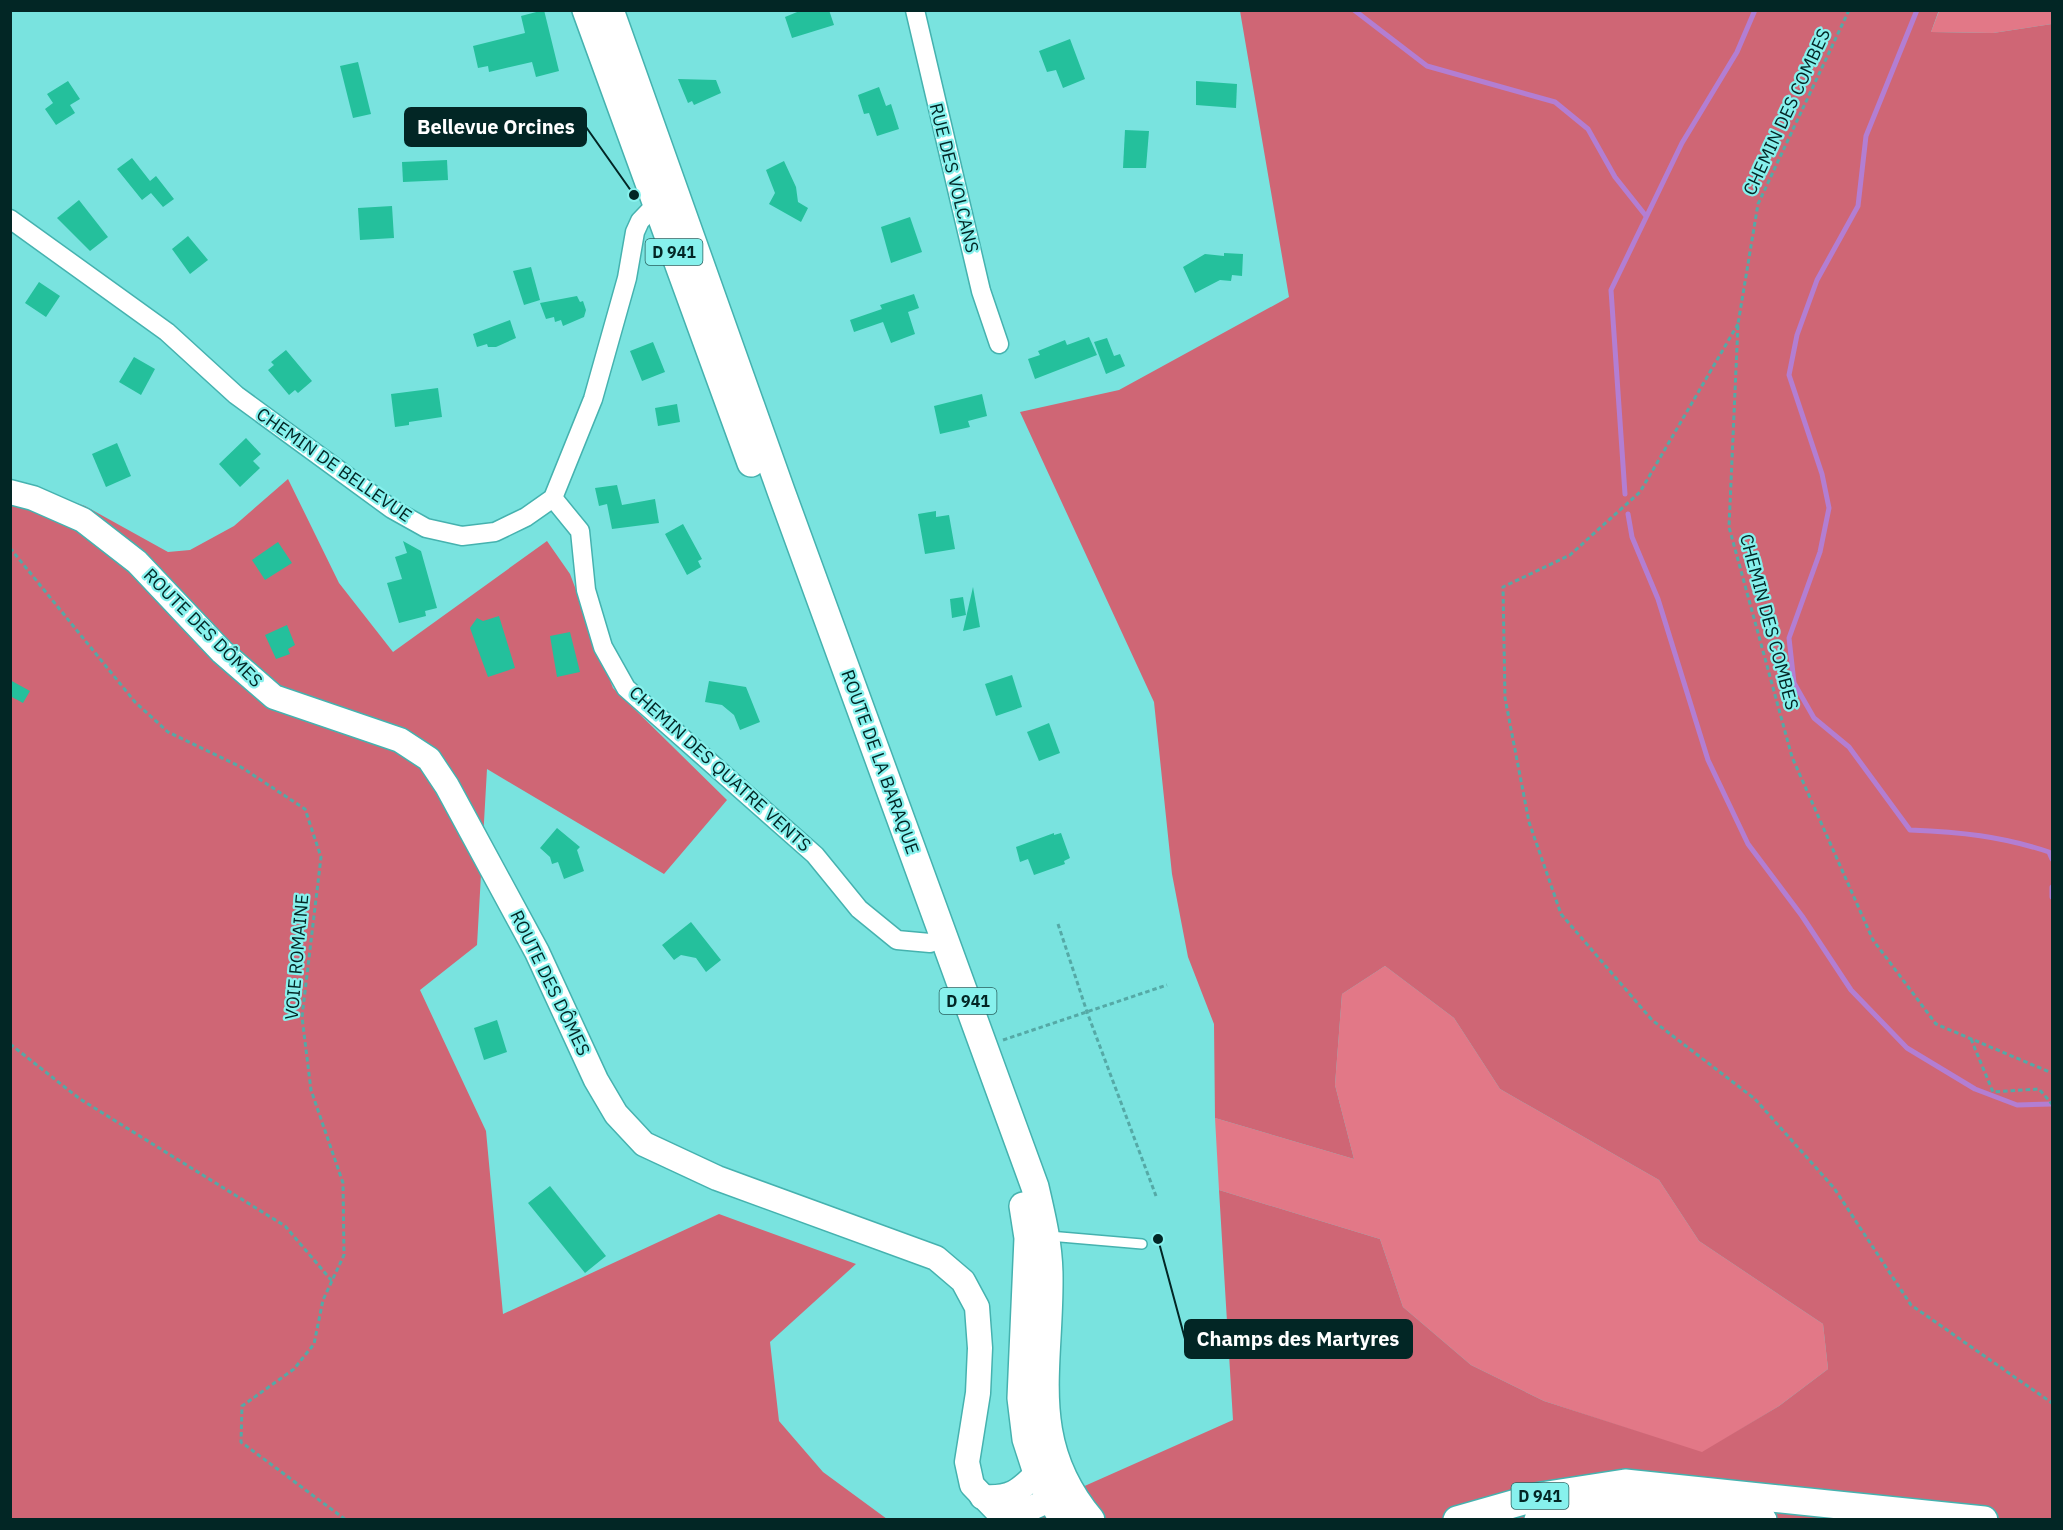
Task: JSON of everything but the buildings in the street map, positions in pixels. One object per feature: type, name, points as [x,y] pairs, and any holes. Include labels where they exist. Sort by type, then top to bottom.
[{"type":"main road","name":"ROUTE DE LA BARAQUE","points":[[585,10],[665,196],[781,491],[1010,1158],[1022,1198],[1028,1238],[1022,1398],[1026,1439],[1047,1469],[1069,1490],[1090,1520]]},
{"type":"main road","name":"ROUTE DE LA BARAQUE","points":[[610,10],[665,196]]},
{"type":"main road","name":"ROUTE DE LA BARAQUE","points":[[937,940],[984,1046],[1035,1186],[1047,1235],[1049,1278],[1044,1392],[1047,1469],[1057,1505]]},
{"type":"main road","name":"D 941","points":[[1458,1520],[1541,1496],[1625,1483],[1984,1520]]},
{"type":"main road","name":"D 941","points":[[1538,1520],[1584,1509],[1628,1506],[1763,1520]]},
{"type":"street","name":"RUE DES VOLCANS","points":[[915,10],[981,291],[999,344]]},
{"type":"street","points":[[553,498],[593,399],[627,278],[635,232],[665,196]]},
{"type":"street","name":"CHEMIN DE BELLEVUE","points":[[10,219],[167,332],[258,412],[392,509],[426,528],[462,537],[495,532],[526,517],[553,498]]},
{"type":"street","name":"ROUTE DES DÔMES","points":[[10,492],[33,498],[83,520],[137,562],[222,652],[274,697],[400,740],[429,759],[447,786],[537,952],[596,1080],[616,1114],[644,1144],[717,1178],[936,1258],[963,1281],[977,1307],[980,1348],[978,1393],[967,1462],[972,1485],[985,1508]]},
{"type":"street","name":"CHEMIN DES QUATRE VENTS","points":[[553,498],[580,531],[586,590],[603,647],[626,688],[815,855],[859,909],[897,940],[937,940]]},
{"type":"street","points":[[985,1508],[995,1498],[1019,1492],[1047,1469]]},
{"type":"street","points":[[985,1508],[1025,1511],[1057,1505]]},
{"type":"street","name":"ROUTE DE LA BARAQUE","points":[[1057,1505],[1074,1520]]},
{"type":"lane","points":[[1047,1235],[1142,1244]]},
{"type":"path","name":"CHEMIN DES COMBES","points":[[1849,10],[1758,204],[1738,324],[1729,527],[1792,757],[1873,940],[1936,1024],[2052,1073]]},
{"type":"path","points":[[1738,324],[1640,492],[1570,555],[1503,587],[1505,698],[1528,822],[1562,914],[1652,1020],[1755,1099],[1834,1188],[1911,1305],[2010,1371],[2052,1403]]},
{"type":"path","name":"VOIE ROMAINE","points":[[10,548],[135,702],[168,732],[241,767],[305,809],[321,858],[302,1017],[311,1090],[343,1183],[344,1254],[323,1300],[314,1344],[294,1369],[242,1406],[241,1442],[346,1520]]},
{"type":"path","points":[[1058,924],[1087,1012],[1156,1196]]},
{"type":"path","points":[[984,1046],[1167,985]]},
{"type":"path","points":[[1971,1039],[1993,1092],[2039,1089],[2052,1104]]},
{"type":"path","points":[[10,1044],[80,1099],[285,1226],[332,1281]]},
{"type":"shaded area","points":[[1939,10],[1931,32],[1993,33],[2052,24],[2052,1519],[1008,1520],[1233,1420],[1219,1190],[1380,1239],[1403,1307],[1471,1365],[1544,1401],[1702,1452],[1779,1406],[1828,1369],[1823,1324],[1699,1241],[1659,1180],[1500,1089],[1454,1018],[1385,966],[1342,994],[1335,1085],[1354,1159],[1215,1118],[1214,1024],[1188,957],[1172,874],[1154,702],[1020,412],[1119,390],[1289,297],[1240,11]]},
{"type":"shaded area","points":[[1939,11],[2052,11],[2052,24],[1993,33],[1931,32]]},
{"type":"shaded area","points":[[288,479],[339,583],[393,652],[547,541],[570,574],[613,688],[727,800],[664,874],[487,769],[477,945],[420,990],[486,1131],[503,1314],[719,1214],[856,1264],[770,1342],[779,1421],[823,1472],[887,1519],[11,1520],[11,480],[85,506],[168,552],[190,550],[234,526]]},
{"type":"shaded area","points":[[1385,966],[1454,1018],[1500,1089],[1659,1180],[1699,1241],[1823,1324],[1828,1369],[1779,1406],[1702,1453],[1544,1401],[1471,1365],[1403,1307],[1380,1239],[1219,1190],[1215,1118],[1354,1159],[1335,1085],[1342,994]]},
{"type":"waterway","points":[[1354,10],[1427,66],[1555,102],[1588,129],[1615,177],[1646,216]]},
{"type":"waterway","points":[[1625,494],[1611,290],[1682,143],[1737,52],[1755,10]]},
{"type":"waterway","points":[[1917,10],[1866,136],[1858,206],[1817,280],[1797,335],[1789,375],[1822,474],[1829,508],[1820,552],[1789,638],[1794,683],[1814,718],[1849,747],[1910,830],[1997,839],[2049,852],[2052,859]]},
{"type":"waterway","points":[[1628,514],[1632,537],[1658,599],[1708,760],[1748,844],[1802,916],[1851,990],[1907,1048],[1975,1089],[2017,1105],[2052,1104]]},
{"type":"waterway","points":[[2052,887],[2052,897]]},
{"type":"place","name":"Bellevue Orcines","points":[[634,195]]},
{"type":"place","name":"Champs des Martyres","points":[[1158,1239]]}]
